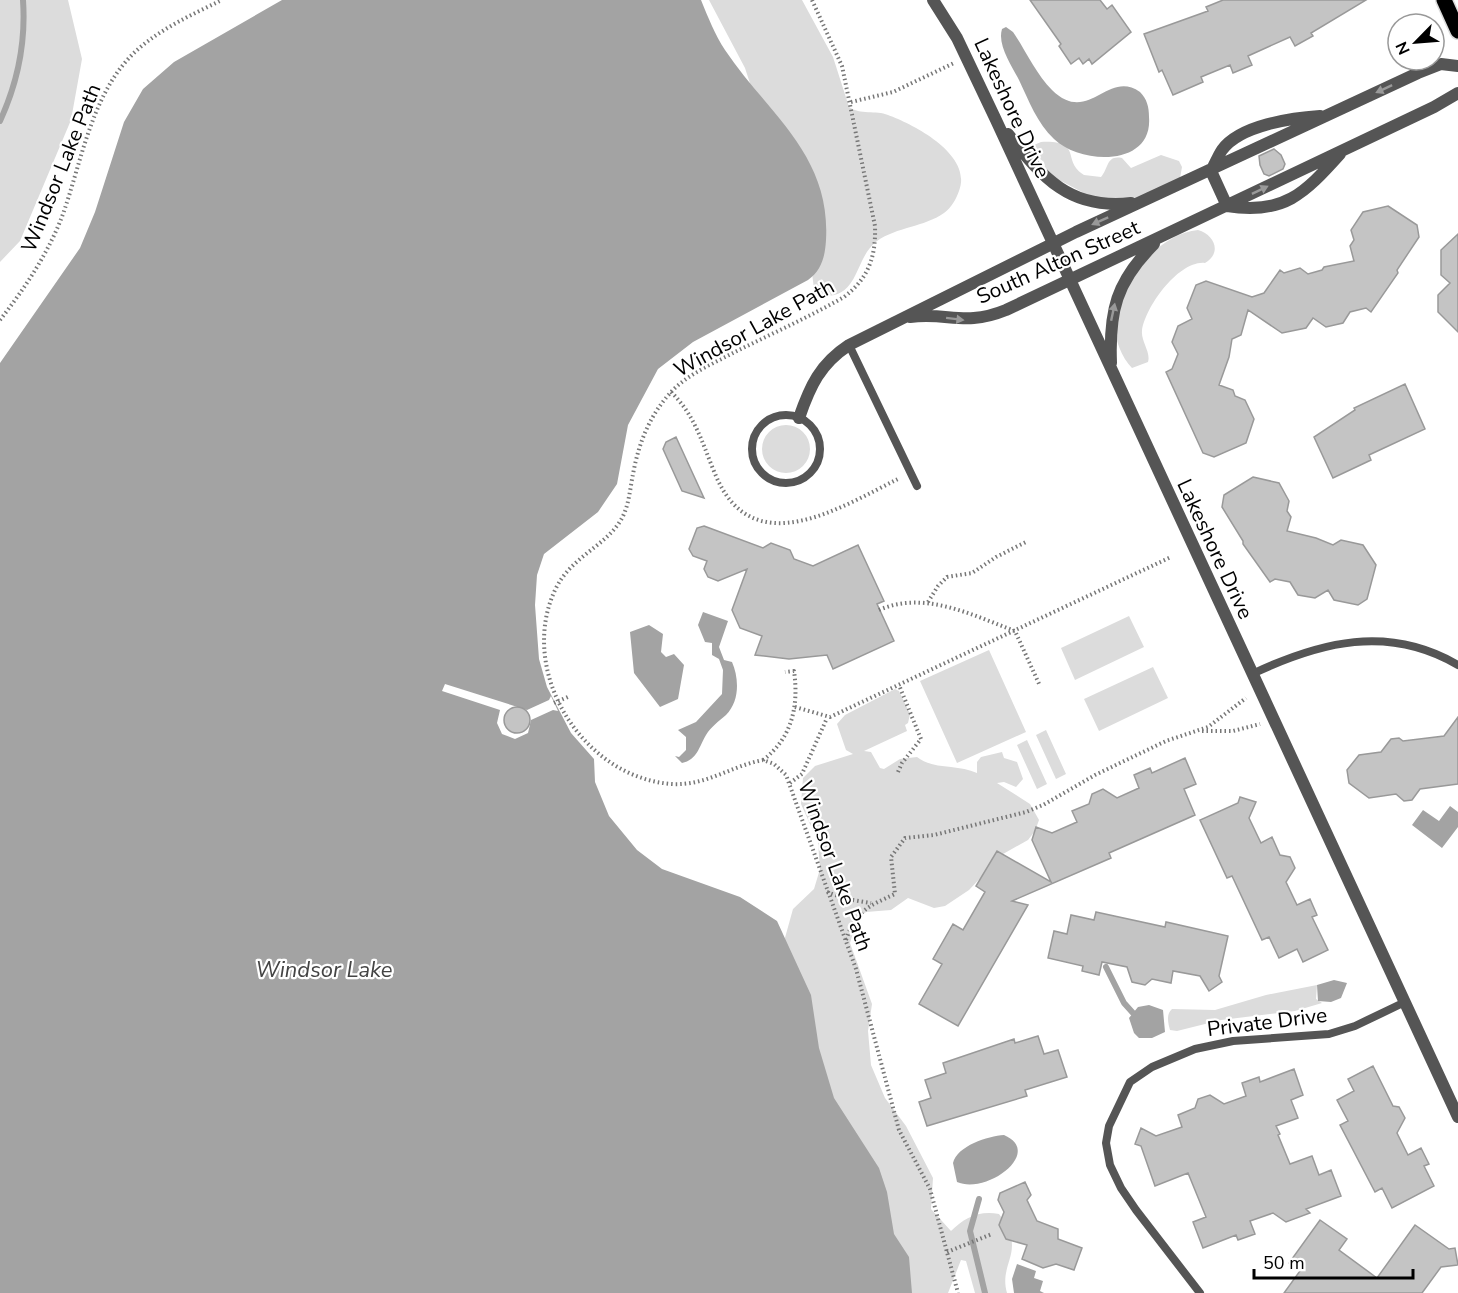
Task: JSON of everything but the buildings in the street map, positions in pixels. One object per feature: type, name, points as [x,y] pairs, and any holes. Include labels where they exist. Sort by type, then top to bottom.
[{"type":"main road","points":[[1444,0],[1458,31]]},
{"type":"street","name":"Lakeshore Drive","points":[[933,0],[966,57],[996,120],[1458,1117]]},
{"type":"street","name":"South Alton Street","points":[[799,418],[818,373],[828,361],[849,345],[1053,243],[1433,66],[1448,64],[1458,66]]},
{"type":"street","name":"South Alton Street","points":[[897,320],[926,315],[968,321],[981,319],[1070,281],[1458,93]]},
{"type":"street","name":"South Alton Street","points":[[1211,171],[1222,149],[1236,139],[1277,120],[1327,115]]},
{"type":"street","points":[[996,120],[1032,164],[1060,189],[1099,205],[1144,201]]},
{"type":"street","name":"South Alton Street","points":[[1227,206],[1259,210],[1301,193],[1314,184],[1342,151]]},
{"type":"street","points":[[1211,171],[1227,206]]},
{"type":"street","points":[[1111,370],[1110,332],[1119,291],[1138,261],[1162,237]]},
{"type":"lane","points":[[849,345],[917,486]]},
{"type":"lane","points":[[776,416],[799,418],[809,424],[818,438],[818,459],[813,470],[801,480],[784,484],[774,481],[761,473],[754,461],[752,447],[755,434],[766,421],[776,416]]},
{"type":"lane","points":[[1252,674],[1318,647],[1363,641],[1414,648],[1458,665]]},
{"type":"lane","name":"Private Drive","points":[[1200,1293],[1136,1210],[1121,1188],[1110,1165],[1106,1143],[1109,1126],[1130,1082],[1152,1067],[1196,1049],[1228,1042],[1329,1034],[1355,1026],[1405,1002]]},
{"type":"path","name":"Windsor Lake Path","points":[[0,320],[24,288],[52,240],[96,116],[117,73],[142,46],[222,0]]},
{"type":"path","name":"Windsor Lake Path","points":[[812,0],[840,60],[851,102],[875,225],[873,258],[864,278],[844,297],[705,368],[671,392],[652,417],[640,444],[628,502],[618,525],[571,567],[554,594],[545,618],[543,649],[557,702],[575,730],[591,749],[620,769],[645,779],[668,783],[693,783],[763,760],[780,769],[790,783],[868,1006],[897,1124],[930,1189],[958,1293]]},
{"type":"path","points":[[851,102],[901,89],[966,57]]},
{"type":"path","points":[[671,392],[689,411],[723,490],[738,507],[763,520],[787,524],[807,521],[909,473]]},
{"type":"path","points":[[928,602],[947,577],[972,573],[1026,542]]},
{"type":"path","points":[[790,783],[802,774],[827,718],[1171,557]]},
{"type":"path","points":[[879,610],[904,602],[928,602],[1015,631],[1040,686]]},
{"type":"path","points":[[763,760],[786,736],[795,707],[794,671],[785,672]]},
{"type":"path","points":[[898,772],[902,763],[921,739],[899,685]]},
{"type":"path","points":[[846,940],[857,918],[872,903],[895,894],[891,857],[905,838],[934,835],[1026,812],[1043,805],[1077,784],[1152,747],[1198,731],[1216,722],[1260,690]]},
{"type":"path","points":[[557,702],[570,696]]},
{"type":"path","points":[[795,707],[827,718]]},
{"type":"path","points":[[1198,731],[1233,731],[1274,721]]},
{"type":"path","points":[[827,892],[850,900],[872,903]]},
{"type":"path","points":[[947,1252],[992,1233]]},
{"type":"shaded area","points":[[0,0],[68,0],[82,59],[71,120],[20,241],[0,262]]},
{"type":"shaded area","points":[[709,0],[802,0],[833,57],[849,107],[858,111],[883,114],[912,126],[939,143],[958,165],[961,178],[959,191],[949,208],[936,218],[877,241],[864,257],[851,284],[836,295],[824,296],[814,289],[812,273],[745,68]]},
{"type":"shaded area","points":[[1041,142],[1063,144],[1070,152],[1077,169],[1084,175],[1101,177],[1113,158],[1122,158],[1131,168],[1161,155],[1179,161],[1182,167],[1180,178],[1138,200],[1097,200],[1046,173],[1044,162],[1030,151],[1034,145]]},
{"type":"shaded area","points":[[1198,230],[1204,232],[1212,240],[1215,249],[1213,254],[1205,263],[1195,264],[1174,277],[1156,298],[1142,331],[1148,362],[1132,368],[1123,356],[1115,334],[1115,318],[1120,298],[1136,271],[1158,248],[1184,233]]},
{"type":"shaded area","points":[[781,425],[791,425],[806,435],[810,449],[806,463],[800,469],[791,473],[781,473],[766,463],[762,454],[762,444],[772,429]]},
{"type":"shaded area","points":[[1129,616],[1144,647],[1075,680],[1061,648]]},
{"type":"shaded area","points":[[989,650],[1026,732],[957,763],[920,681]]},
{"type":"shaded area","points":[[1153,667],[1168,698],[1099,731],[1084,699]]},
{"type":"shaded area","points":[[895,689],[899,691],[910,714],[908,723],[905,725],[907,731],[864,751],[871,752],[880,768],[884,769],[900,759],[917,757],[930,764],[977,773],[977,762],[981,757],[1002,752],[1004,758],[1017,762],[1023,779],[1016,787],[1004,782],[997,783],[1030,804],[1039,820],[1028,840],[1003,854],[969,890],[945,906],[934,908],[908,898],[891,910],[866,912],[858,918],[850,943],[872,1004],[868,1031],[871,1065],[885,1098],[906,1126],[933,1178],[931,1209],[951,1231],[972,1216],[985,1213],[999,1214],[1011,1238],[1012,1248],[1005,1282],[1007,1293],[975,1293],[966,1261],[961,1260],[948,1293],[903,1293],[836,1124],[783,945],[793,909],[814,889],[820,869],[818,842],[801,804],[803,778],[815,766],[853,754],[846,750],[837,724],[845,715]]},
{"type":"shaded area","points":[[1046,730],[1066,774],[1056,779],[1036,735]]},
{"type":"shaded area","points":[[1027,740],[1047,784],[1037,789],[1017,745]]},
{"type":"shaded area","points":[[1317,985],[1316,999],[1322,1003],[1295,1011],[1221,1020],[1177,1031],[1170,1030],[1168,1016],[1172,1009],[1215,1010],[1266,995]]},
{"type":"water","name":"Windsor Lake","points":[[282,0],[701,0],[725,50],[793,136],[807,159],[818,183],[825,210],[826,246],[820,267],[808,280],[693,342],[658,369],[628,425],[617,484],[598,512],[544,554],[537,575],[535,605],[539,659],[547,687],[571,733],[594,759],[595,782],[609,816],[637,850],[662,869],[740,897],[777,921],[811,995],[819,1048],[834,1098],[879,1168],[887,1192],[894,1234],[909,1257],[912,1293],[0,1293],[0,363],[80,248],[95,212],[124,122],[143,89],[174,62]]},
{"type":"water","points":[[1006,27],[1013,32],[1046,84],[1065,99],[1077,102],[1087,100],[1118,87],[1128,87],[1140,92],[1147,103],[1149,117],[1147,133],[1140,145],[1128,153],[1097,157],[1066,148],[1054,139],[1038,119],[1006,55],[1001,35],[1002,29]]},
{"type":"water","points":[[703,612],[728,621],[719,647],[724,660],[732,662],[737,689],[731,709],[708,732],[694,756],[682,763],[675,756],[679,757],[686,750],[686,737],[678,730],[696,722],[722,694],[723,670],[719,659],[712,655],[712,643],[705,642],[698,625]]},
{"type":"water","points":[[649,625],[663,634],[661,652],[666,657],[674,654],[684,665],[678,699],[660,707],[634,673],[630,632]]},
{"type":"water","points":[[1450,806],[1458,812],[1458,827],[1442,848],[1412,825],[1423,810],[1439,821]]},
{"type":"water","points":[[1334,980],[1347,983],[1341,998],[1331,1002],[1318,1001],[1317,985]]},
{"type":"water","points":[[1149,1005],[1163,1010],[1165,1032],[1152,1038],[1139,1038],[1134,1033],[1129,1018],[1138,1007]]},
{"type":"water","points":[[1004,1135],[1015,1142],[1018,1151],[1015,1161],[1007,1170],[983,1183],[957,1182],[953,1163],[960,1152],[974,1143]]},
{"type":"water","points":[[1017,1264],[1036,1271],[1034,1278],[1043,1281],[1040,1291],[1044,1293],[1014,1293],[1012,1279]]},
{"type":"pier","points":[[445,684],[527,710],[549,700],[551,696],[558,711],[553,710],[531,720],[528,733],[515,739],[502,734],[497,723],[500,710],[442,691]]},
{"type":"waterway","points":[[0,121],[12,92],[22,47],[23,0]]},
{"type":"waterway","points":[[1106,967],[1124,1003],[1133,1013]]},
{"type":"waterway","points":[[979,1199],[970,1231],[985,1293]]}]
